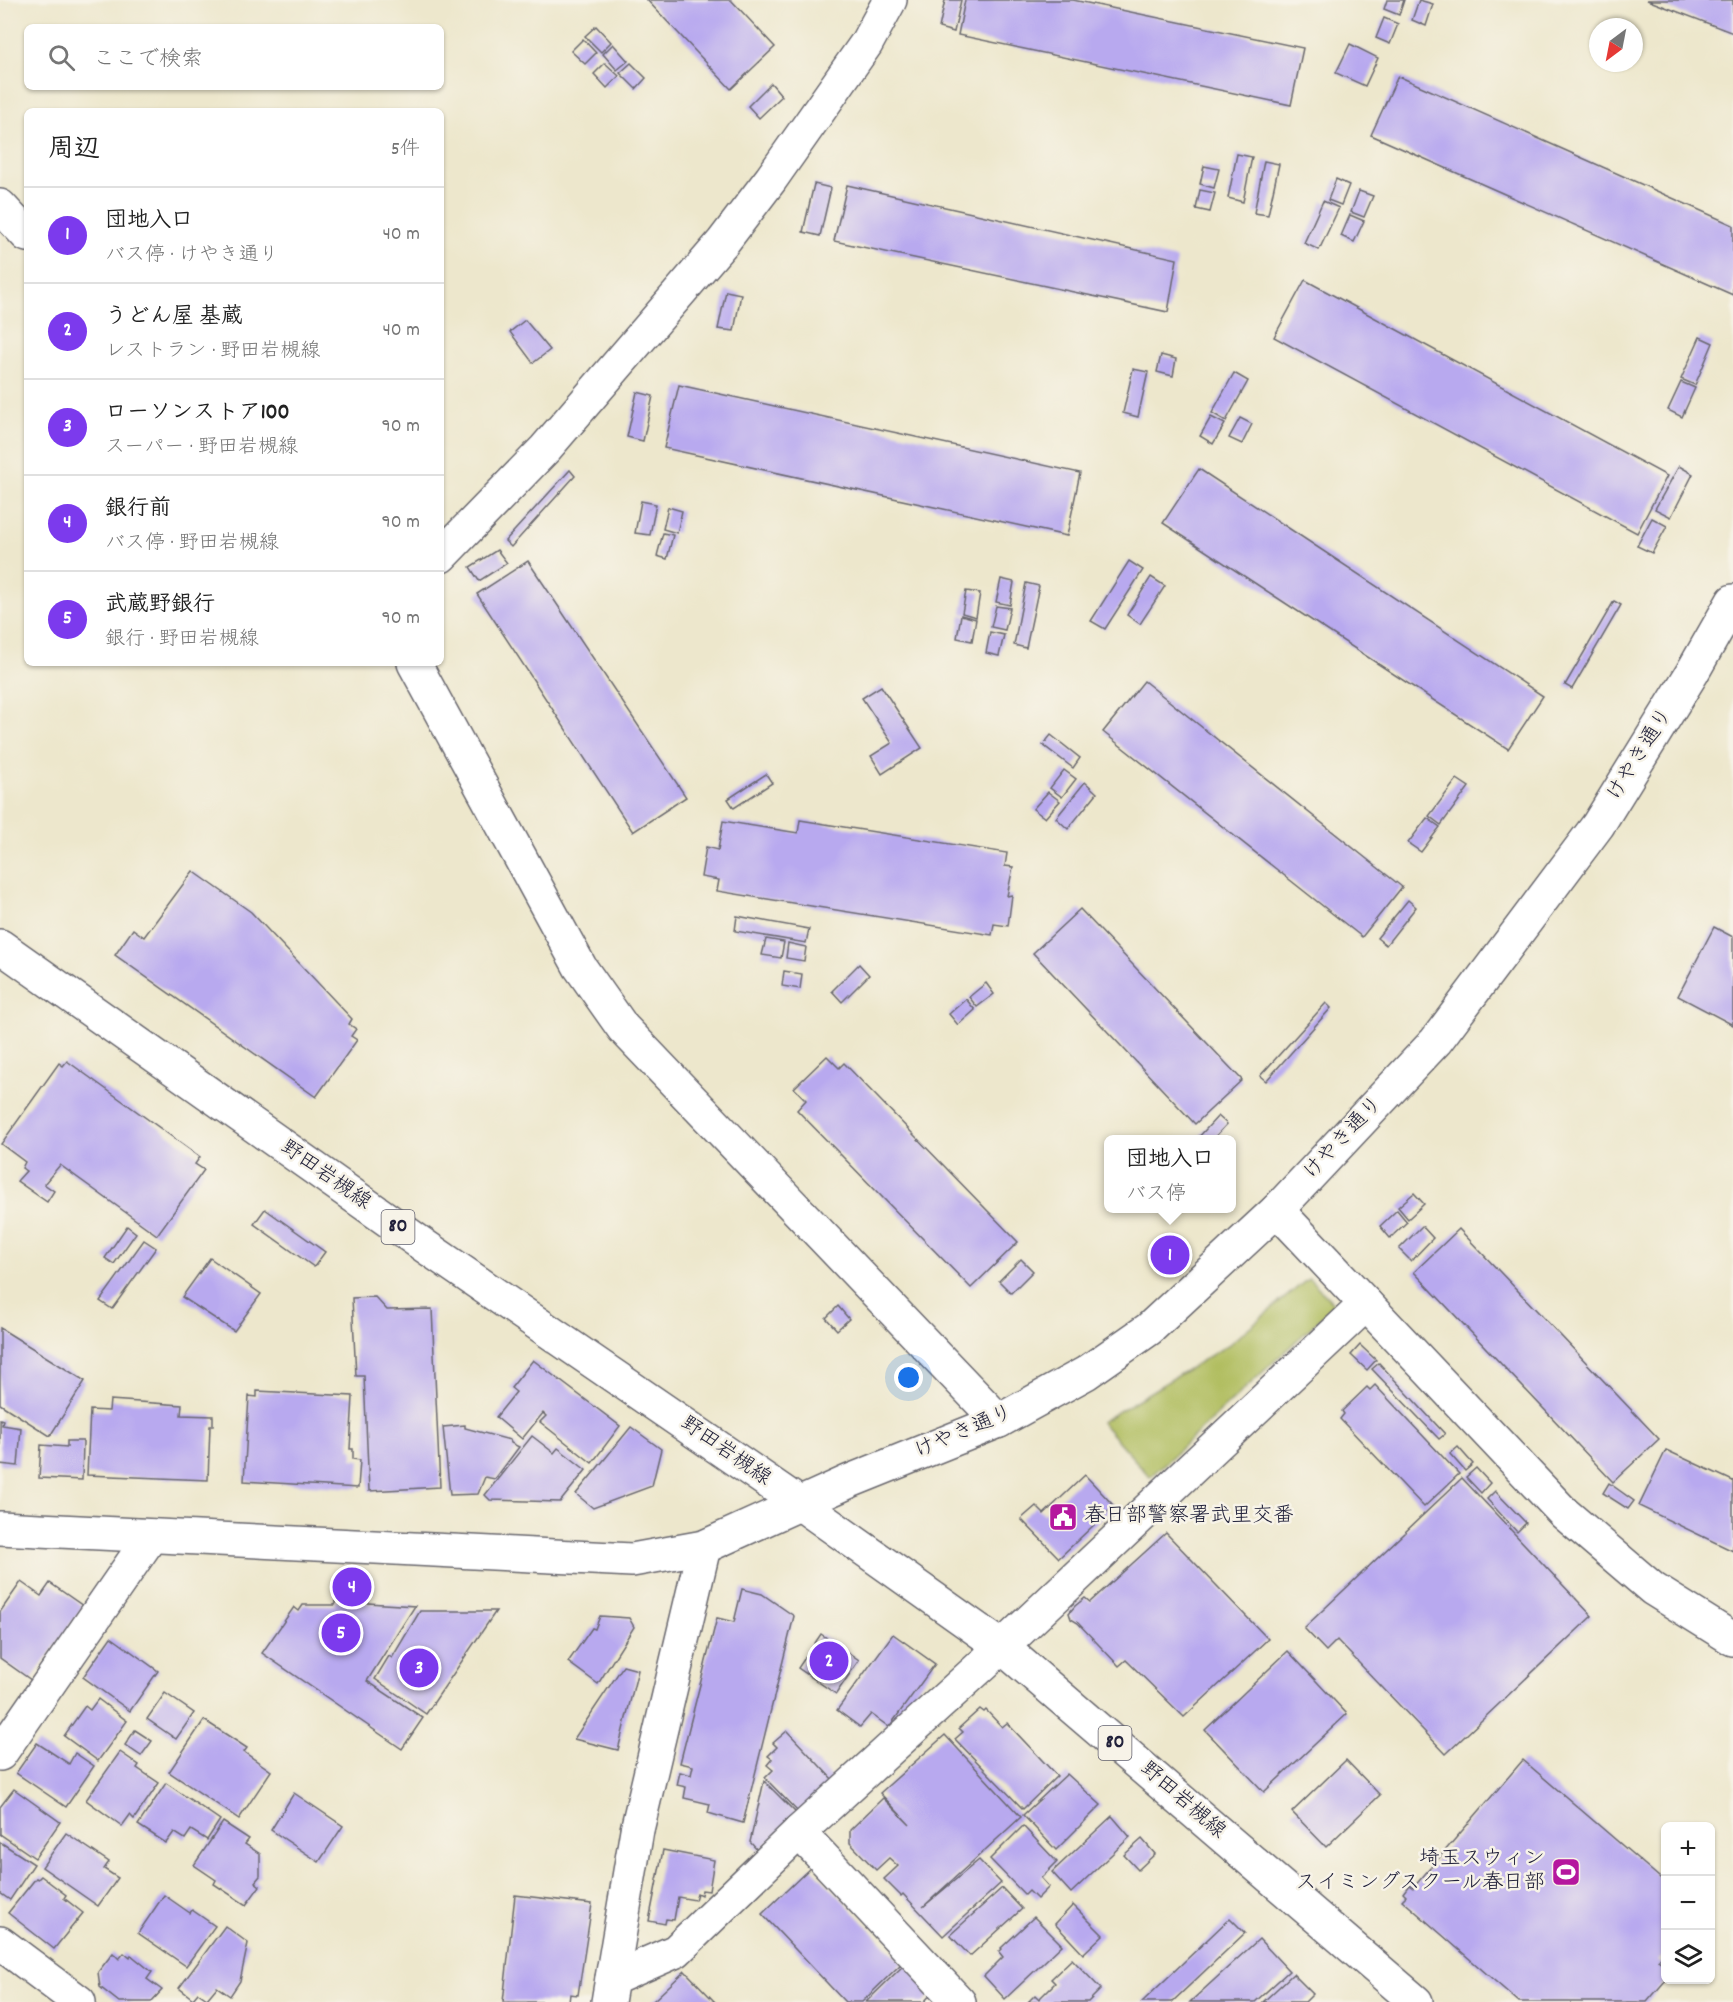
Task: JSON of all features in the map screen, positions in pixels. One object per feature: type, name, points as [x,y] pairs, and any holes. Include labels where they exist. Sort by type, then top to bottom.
[{"type":"street","points":[[444,553],[545,449],[723,242],[771,179],[866,44],[890,0]]},
{"type":"street","points":[[0,206],[24,232]]},
{"type":"street","name":"けやき通り","points":[[0,1528],[632,1560],[704,1547],[799,1503],[999,1421],[1086,1373],[1149,1329],[1277,1210],[1436,1041],[1593,833],[1686,683],[1733,601]]},
{"type":"street","points":[[416,666],[580,967],[623,1028],[999,1421]]},
{"type":"street","name":"野田岩槻線","points":[[0,946],[416,1240],[799,1503],[1002,1647],[1416,2002]]},
{"type":"street","points":[[1277,1210],[1563,1513],[1653,1589],[1733,1639]]},
{"type":"street","points":[[610,1990],[676,1951],[799,1832],[1002,1647],[1366,1304]]},
{"type":"street","points":[[0,1754],[151,1536]]},
{"type":"street","points":[[610,1990],[637,1830],[704,1547]]},
{"type":"street","points":[[799,1832],[958,2002]]},
{"type":"street","points":[[0,1943],[79,2002]]},
{"type":"green space","points":[[1309,1278],[1335,1305],[1150,1477],[1101,1422],[1228,1345]]},
{"type":"building","points":[[647,0],[731,0],[775,47],[731,89]]},
{"type":"building","points":[[945,0],[961,0],[954,32],[939,28]]},
{"type":"building","points":[[965,0],[1073,0],[1303,48],[1291,105],[958,35]]},
{"type":"building","points":[[1387,0],[1404,0],[1399,15],[1384,9]]},
{"type":"building","points":[[1419,0],[1433,4],[1426,26],[1412,20]]},
{"type":"building","points":[[1647,0],[1733,0],[1733,33]]},
{"type":"building","points":[[1384,18],[1398,24],[1390,44],[1376,38]]},
{"type":"building","points":[[596,26],[611,42],[601,52],[585,36]]},
{"type":"building","points":[[583,39],[596,53],[585,64],[571,51]]},
{"type":"building","points":[[613,44],[628,61],[617,70],[603,54]]},
{"type":"building","points":[[1350,44],[1378,58],[1365,86],[1336,73]]},
{"type":"building","points":[[605,63],[619,76],[607,88],[594,74]]},
{"type":"building","points":[[631,63],[646,78],[636,89],[620,73]]},
{"type":"building","points":[[1398,76],[1733,225],[1733,295],[1371,135]]},
{"type":"building","points":[[771,83],[782,96],[759,118],[748,106]]},
{"type":"building","points":[[1237,154],[1252,157],[1243,202],[1228,198]]},
{"type":"building","points":[[1264,161],[1279,164],[1268,215],[1254,213]]},
{"type":"building","points":[[1204,166],[1219,169],[1214,188],[1200,184]]},
{"type":"building","points":[[1336,179],[1349,185],[1341,205],[1328,200]]},
{"type":"building","points":[[814,184],[831,188],[820,236],[803,232]]},
{"type":"building","points":[[847,185],[1177,259],[1168,312],[834,241]]},
{"type":"building","points":[[1200,190],[1215,193],[1210,212],[1196,209]]},
{"type":"building","points":[[1359,191],[1373,196],[1364,217],[1351,212]]},
{"type":"building","points":[[1323,201],[1339,208],[1319,250],[1304,243]]},
{"type":"building","points":[[1350,215],[1364,221],[1354,242],[1341,236]]},
{"type":"building","points":[[1305,280],[1667,476],[1637,533],[1274,337]]},
{"type":"building","points":[[726,291],[741,294],[734,331],[718,329]]},
{"type":"building","points":[[525,320],[550,350],[533,363],[510,332]]},
{"type":"building","points":[[1700,337],[1713,343],[1695,385],[1681,379]]},
{"type":"building","points":[[1161,355],[1176,359],[1173,376],[1157,372]]},
{"type":"building","points":[[1133,369],[1148,372],[1138,417],[1123,413]]},
{"type":"building","points":[[1234,373],[1248,381],[1226,421],[1212,413]]},
{"type":"building","points":[[1681,382],[1695,388],[1682,417],[1668,410]]},
{"type":"building","points":[[679,385],[1080,473],[1067,536],[664,448]]},
{"type":"building","points":[[637,392],[653,396],[643,441],[627,437]]},
{"type":"building","points":[[1211,417],[1225,424],[1213,444],[1200,436]]},
{"type":"building","points":[[1240,418],[1252,424],[1242,444],[1229,438]]},
{"type":"building","points":[[1679,466],[1693,474],[1671,517],[1655,509]]},
{"type":"building","points":[[1199,469],[1543,696],[1508,749],[1163,523]]},
{"type":"building","points":[[570,470],[575,476],[511,547],[505,541]]},
{"type":"building","points":[[641,501],[656,504],[650,535],[635,533]]},
{"type":"building","points":[[668,507],[682,511],[677,533],[663,529]]},
{"type":"building","points":[[1652,518],[1667,526],[1652,553],[1637,546]]},
{"type":"building","points":[[663,533],[673,535],[667,559],[657,556]]},
{"type":"building","points":[[497,550],[507,563],[479,581],[470,567]]},
{"type":"building","points":[[528,561],[686,797],[633,832],[477,594]]},
{"type":"building","points":[[1129,561],[1143,570],[1105,629],[1091,621]]},
{"type":"building","points":[[1151,577],[1165,586],[1140,624],[1127,615]]},
{"type":"building","points":[[1001,579],[1014,582],[1010,605],[996,602]]},
{"type":"building","points":[[1026,583],[1039,586],[1026,648],[1014,645]]},
{"type":"building","points":[[966,591],[980,593],[976,617],[962,613]]},
{"type":"building","points":[[1614,601],[1621,605],[1572,689],[1565,685]]},
{"type":"building","points":[[996,606],[1010,608],[1005,630],[991,627]]},
{"type":"building","points":[[961,615],[976,619],[972,641],[957,638]]},
{"type":"building","points":[[990,632],[1004,635],[999,656],[986,653]]},
{"type":"building","points":[[1144,681],[1402,887],[1362,937],[1103,732]]},
{"type":"building","points":[[881,686],[922,748],[882,774],[871,756],[892,743],[862,698]]},
{"type":"building","points":[[1051,735],[1080,758],[1073,768],[1043,745]]},
{"type":"building","points":[[1064,770],[1076,779],[1062,797],[1050,788]]},
{"type":"building","points":[[766,774],[772,783],[734,808],[728,799]]},
{"type":"building","points":[[1457,779],[1469,787],[1441,825],[1429,816]]},
{"type":"building","points":[[1085,782],[1097,793],[1068,829],[1056,818]]},
{"type":"building","points":[[1048,792],[1060,801],[1045,818],[1033,809]]},
{"type":"building","points":[[1427,818],[1440,827],[1421,852],[1408,843]]},
{"type":"building","points":[[800,820],[1007,853],[1005,866],[1013,867],[1007,896],[1012,895],[1008,926],[994,924],[992,935],[717,891],[719,880],[701,877],[706,847],[718,850],[723,821],[798,833]]},
{"type":"building","points":[[193,871],[251,912],[352,1019],[349,1024],[356,1029],[351,1036],[357,1040],[316,1097],[115,955],[133,929],[144,937]]},
{"type":"building","points":[[1408,900],[1416,907],[1386,945],[1377,938]]},
{"type":"building","points":[[1080,909],[1242,1080],[1195,1124],[1033,953]]},
{"type":"building","points":[[737,916],[809,929],[806,943],[735,931]]},
{"type":"building","points":[[1714,927],[1733,937],[1733,1025],[1678,996]]},
{"type":"building","points":[[766,939],[784,942],[781,958],[762,955]]},
{"type":"building","points":[[788,943],[806,947],[804,961],[786,958]]},
{"type":"building","points":[[859,964],[869,975],[842,1002],[832,991]]},
{"type":"building","points":[[784,971],[802,974],[800,989],[782,986]]},
{"type":"building","points":[[986,983],[994,994],[977,1007],[969,997]]},
{"type":"building","points":[[966,999],[975,1010],[958,1025],[949,1014]]},
{"type":"building","points":[[1326,1003],[1331,1008],[1266,1081],[1260,1076]]},
{"type":"building","points":[[827,1056],[839,1068],[844,1063],[1018,1242],[971,1288],[797,1110],[806,1100],[794,1088]]},
{"type":"building","points":[[67,1061],[200,1157],[195,1164],[204,1170],[157,1235],[60,1165],[44,1184],[54,1191],[47,1202],[17,1181],[26,1171],[22,1168],[25,1162],[1,1144],[59,1063],[63,1066]]},
{"type":"building","points":[[1218,1116],[1227,1124],[1217,1135],[1201,1135]]},
{"type":"building","points":[[1414,1193],[1424,1204],[1408,1219],[1398,1207]]},
{"type":"building","points":[[265,1209],[325,1252],[314,1267],[254,1224]]},
{"type":"building","points":[[1397,1210],[1407,1222],[1390,1238],[1380,1226]]},
{"type":"building","points":[[127,1226],[136,1233],[114,1264],[105,1258]]},
{"type":"building","points":[[1422,1226],[1433,1238],[1411,1261],[1399,1249]]},
{"type":"building","points":[[1459,1229],[1659,1439],[1613,1482],[1414,1272]]},
{"type":"building","points":[[144,1240],[156,1248],[112,1309],[100,1301]]},
{"type":"building","points":[[210,1258],[261,1294],[234,1331],[182,1297]]},
{"type":"building","points":[[1021,1259],[1033,1271],[1011,1293],[999,1281]]},
{"type":"building","points":[[375,1297],[387,1310],[432,1309],[440,1487],[369,1491],[364,1376],[356,1376],[352,1298]]},
{"type":"building","points":[[838,1306],[849,1319],[837,1330],[826,1318]]},
{"type":"building","points":[[0,1328],[85,1381],[50,1436],[0,1404]]},
{"type":"building","points":[[1360,1345],[1376,1360],[1367,1370],[1351,1355]]},
{"type":"building","points":[[533,1360],[620,1426],[592,1463],[540,1422],[546,1416],[543,1413],[522,1439],[496,1417],[516,1392],[511,1388]]},
{"type":"building","points":[[1379,1363],[1445,1434],[1439,1439],[1372,1369]]},
{"type":"building","points":[[1375,1385],[1459,1474],[1424,1507],[1340,1419],[1344,1414],[1342,1411],[1367,1387],[1370,1390]]},
{"type":"building","points":[[257,1391],[353,1396],[350,1449],[353,1449],[353,1459],[360,1460],[358,1488],[244,1481],[249,1396],[257,1397]]},
{"type":"building","points":[[110,1400],[182,1405],[181,1415],[213,1416],[213,1426],[210,1426],[208,1480],[87,1475],[90,1410],[109,1411]]},
{"type":"building","points":[[0,1419],[3,1420],[2,1425],[21,1428],[18,1466],[0,1464]]},
{"type":"building","points":[[465,1425],[465,1428],[510,1440],[519,1447],[495,1479],[485,1477],[478,1494],[450,1495],[443,1427]]},
{"type":"building","points":[[631,1427],[661,1449],[652,1486],[593,1508],[576,1494]]},
{"type":"building","points":[[532,1436],[554,1453],[558,1448],[586,1470],[560,1502],[490,1500],[485,1495]]},
{"type":"building","points":[[67,1441],[83,1441],[82,1480],[39,1478],[41,1445],[67,1447]]},
{"type":"building","points":[[1458,1447],[1473,1464],[1465,1471],[1450,1454]]},
{"type":"building","points":[[1666,1450],[1733,1481],[1733,1551],[1639,1506]]},
{"type":"building","points":[[1476,1468],[1490,1483],[1481,1493],[1466,1477]]},
{"type":"building","name":"春日部警察署武里交番","points":[[1085,1475],[1114,1506],[1059,1558],[1021,1519],[1036,1506],[1044,1514]]},
{"type":"building","points":[[1462,1478],[1592,1616],[1446,1754],[1337,1640],[1326,1651],[1304,1628]]},
{"type":"building","points":[[1609,1483],[1634,1501],[1628,1509],[1603,1493]]},
{"type":"building","points":[[1495,1491],[1526,1523],[1517,1532],[1487,1499]]},
{"type":"building","points":[[1166,1533],[1268,1639],[1184,1717],[1126,1660],[1119,1666],[1078,1623],[1071,1619],[1069,1613],[1085,1598],[1090,1602]]},
{"type":"building","points":[[21,1582],[41,1596],[50,1583],[83,1606],[31,1680],[0,1658],[0,1612]]},
{"type":"building","points":[[742,1589],[762,1594],[794,1616],[743,1823],[708,1813],[710,1804],[684,1798],[686,1787],[677,1785],[680,1772],[691,1775],[693,1766],[680,1763],[717,1618],[734,1622]]},
{"type":"building","points":[[335,1601],[415,1606],[367,1681],[423,1718],[402,1749],[262,1653],[294,1607],[299,1611],[303,1605],[335,1605]]},
{"type":"building","points":[[420,1611],[496,1611],[426,1714],[375,1679],[389,1656],[392,1658]]},
{"type":"building","points":[[600,1616],[629,1618],[634,1627],[598,1684],[568,1662],[592,1628],[595,1629]]},
{"type":"building","points":[[821,1634],[859,1660],[836,1694],[798,1668]]},
{"type":"building","points":[[893,1634],[935,1664],[889,1727],[871,1714],[860,1727],[837,1710]]},
{"type":"building","points":[[111,1637],[158,1671],[130,1711],[83,1677]]},
{"type":"building","points":[[1288,1651],[1347,1714],[1264,1792],[1205,1730]]},
{"type":"building","points":[[623,1666],[638,1670],[618,1750],[574,1739]]},
{"type":"building","points":[[165,1693],[194,1713],[176,1739],[147,1719]]},
{"type":"building","points":[[98,1699],[127,1721],[98,1761],[64,1736],[85,1706],[90,1710]]},
{"type":"building","points":[[980,1709],[984,1712],[986,1710],[1002,1727],[1007,1723],[1057,1776],[1023,1809],[955,1739],[963,1732],[959,1728]]},
{"type":"building","points":[[204,1720],[247,1748],[244,1752],[271,1771],[239,1819],[169,1772]]},
{"type":"building","points":[[135,1730],[152,1741],[141,1756],[125,1745]]},
{"type":"building","points":[[787,1731],[834,1781],[800,1814],[765,1778],[773,1770],[767,1765],[772,1759],[768,1756],[777,1747],[773,1743]]},
{"type":"building","points":[[945,1735],[1021,1817],[923,1907],[979,1860],[1001,1883],[943,1936],[903,1894],[901,1896],[884,1879],[898,1866],[889,1858],[876,1870],[850,1843],[850,1830],[883,1798],[910,1825],[880,1793]]},
{"type":"building","points":[[37,1743],[69,1764],[75,1753],[94,1766],[66,1807],[16,1773]]},
{"type":"building","points":[[120,1752],[139,1765],[137,1768],[159,1783],[134,1819],[130,1815],[122,1826],[86,1800]]},
{"type":"building","points":[[1346,1760],[1380,1795],[1326,1847],[1292,1812]]},
{"type":"building","points":[[1523,1760],[1661,1879],[1661,1957],[1658,1960],[1661,1962],[1663,1984],[1647,2002],[1519,2002],[1402,1900],[1406,1896],[1403,1893],[1409,1885],[1413,1888]]},
{"type":"building","points":[[1067,1774],[1101,1805],[1056,1850],[1023,1815]]},
{"type":"building","points":[[764,1781],[799,1816],[758,1851],[750,1842]]},
{"type":"building","points":[[166,1783],[220,1820],[207,1840],[191,1830],[185,1839],[174,1832],[166,1843],[138,1825]]},
{"type":"building","points":[[14,1789],[60,1822],[35,1858],[0,1834],[0,1807]]},
{"type":"building","points":[[294,1793],[343,1826],[319,1862],[271,1830]]},
{"type":"building","points":[[1112,1816],[1130,1837],[1071,1893],[1052,1872]]},
{"type":"building","points":[[223,1822],[249,1839],[245,1844],[260,1854],[260,1876],[255,1882],[260,1886],[246,1905],[214,1884],[216,1880],[194,1865]]},
{"type":"building","points":[[1023,1826],[1057,1862],[1041,1878],[1049,1887],[1037,1899],[1029,1891],[1025,1895],[990,1859]]},
{"type":"building","points":[[66,1833],[109,1862],[104,1869],[118,1878],[98,1906],[42,1867]]},
{"type":"building","points":[[1142,1839],[1155,1854],[1138,1870],[1124,1855]]},
{"type":"building","points":[[0,1842],[34,1864],[10,1900],[0,1893]]},
{"type":"building","points":[[663,1850],[714,1860],[709,1891],[702,1890],[701,1895],[697,1893],[695,1900],[678,1897],[674,1920],[666,1919],[665,1924],[649,1921]]},
{"type":"building","points":[[811,1867],[902,1963],[862,2002],[845,2002],[762,1914]]},
{"type":"building","points":[[41,1876],[66,1895],[64,1898],[83,1913],[54,1949],[8,1913],[36,1878]]},
{"type":"building","points":[[1002,1888],[1022,1909],[970,1956],[950,1935]]},
{"type":"building","points":[[164,1895],[190,1913],[192,1910],[215,1926],[186,1966],[138,1933]]},
{"type":"building","points":[[515,1895],[592,1904],[578,1995],[570,1994],[569,2002],[503,2002]]},
{"type":"building","points":[[1073,1905],[1103,1935],[1083,1954],[1055,1924]]},
{"type":"building","points":[[1034,1917],[1062,1945],[1005,1999],[984,1976],[1003,1957],[999,1952],[1001,1948]]},
{"type":"building","points":[[1230,1918],[1245,1933],[1172,2002],[1142,2002]]},
{"type":"building","points":[[225,1926],[248,1943],[240,1981],[230,1996],[217,1987],[207,1999],[198,1993],[193,1999],[179,1988]]},
{"type":"building","points":[[1259,1939],[1289,1971],[1255,2002],[1190,2002]]},
{"type":"building","points":[[113,1953],[119,1959],[124,1953],[130,1958],[131,1955],[152,1972],[147,1979],[162,1990],[151,2002],[119,2002],[100,1987],[98,1972]]},
{"type":"building","points":[[1072,1959],[1101,1989],[1088,2002],[1028,2002],[1035,1995],[1039,1999],[1055,1983],[1051,1979]]},
{"type":"building","points":[[906,1963],[934,1991],[924,2002],[866,2002]]},
{"type":"building","points":[[685,1971],[715,2002],[652,2002]]},
{"type":"building","points":[[1293,1974],[1313,1994],[1305,2002],[1263,2002]]},
{"type":"place","name":"団地入口","points":[[1170,1255]]},
{"type":"place","name":"春日部警察署武里交番","points":[[1063,1517]]},
{"type":"place","name":"銀行前","points":[[352,1587]]},
{"type":"place","name":"武蔵野銀行","points":[[341,1633]]},
{"type":"place","name":"うどん屋 基蔵","points":[[829,1661]]},
{"type":"place","name":"ローソンストア100","points":[[419,1668]]},
{"type":"place","name":"埼玉スウィン スイミングスクール春日部","points":[[1566,1872]]}]
